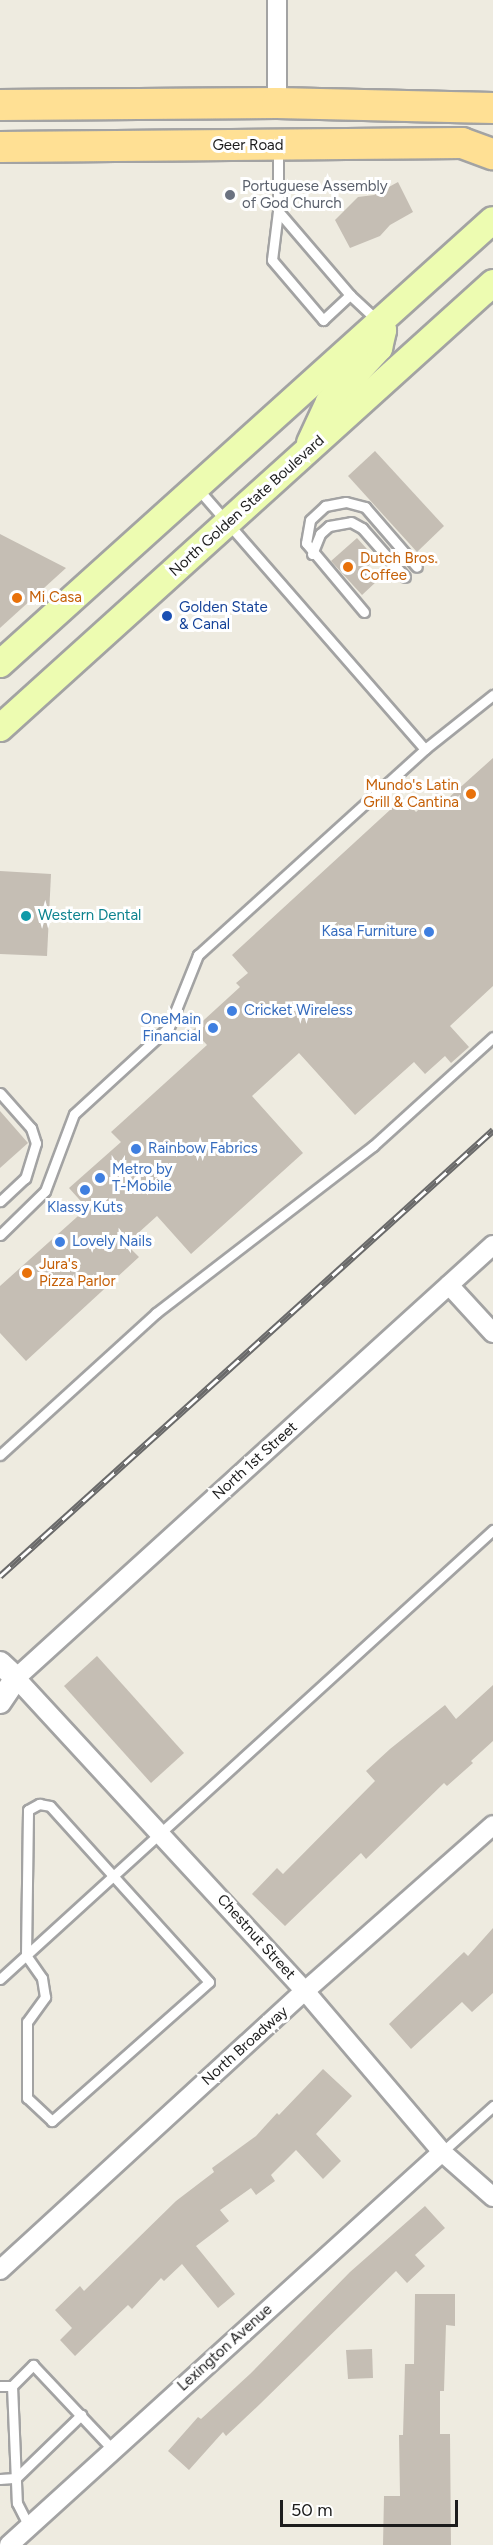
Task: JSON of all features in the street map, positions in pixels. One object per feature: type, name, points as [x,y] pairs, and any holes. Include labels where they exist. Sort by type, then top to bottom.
[{"type":"main road","points":[[0,105],[277,103],[491,105]]},
{"type":"main road","name":"Geer Road","points":[[0,147],[462,143],[493,154]]},
{"type":"main road","points":[[0,664],[493,220]]},
{"type":"main road","name":"North Golden State Boulevard","points":[[0,728],[493,283]]},
{"type":"main road","points":[[309,450],[313,430],[329,402],[379,348],[383,330],[380,322]]},
{"type":"street","points":[[277,0],[277,103]]},
{"type":"street","name":"North 1st Street","points":[[8,1670],[493,1245]]},
{"type":"street","points":[[449,1285],[493,1334]]},
{"type":"street","points":[[0,1702],[8,1670]]},
{"type":"street","name":"Chestnut Street","points":[[8,1670],[162,1832],[305,1991],[442,2152],[493,2197]]},
{"type":"street","name":"North Broadway","points":[[0,2270],[305,1991],[493,1825]]},
{"type":"street","name":"Lexington Avenue","points":[[9,2545],[442,2152]]},
{"type":"lane","points":[[278,146],[278,211],[272,260],[323,320],[350,295]]},
{"type":"lane","points":[[278,211],[350,295],[380,322]]},
{"type":"lane","points":[[196,487],[425,749]]},
{"type":"lane","points":[[364,612],[312,554],[305,537],[310,520],[332,503],[352,502],[369,511],[417,567]]},
{"type":"lane","points":[[312,554],[320,534],[329,526],[351,522],[362,528],[405,577]]},
{"type":"lane","points":[[1,1231],[45,1191],[76,1112],[169,1027],[198,955],[425,749],[493,695]]},
{"type":"lane","points":[[0,1455],[156,1313],[373,1146],[493,1037]]},
{"type":"lane","points":[[0,1093],[31,1128],[36,1143],[25,1179],[0,1200]]},
{"type":"lane","points":[[0,1979],[493,1530]]},
{"type":"lane","points":[[39,1804],[50,1806],[209,1982],[52,2121],[27,2098],[27,2022],[45,1997],[42,1978],[26,1955],[28,1810],[39,1804]]},
{"type":"lane","points":[[442,2152],[493,2106]]},
{"type":"lane","points":[[0,2386],[12,2386],[33,2365],[113,2450]]},
{"type":"lane","points":[[12,2386],[17,2503],[29,2527]]},
{"type":"lane","points":[[0,2479],[16,2478],[81,2415]]},
{"type":"building","points":[[398,182],[413,212],[390,225],[380,236],[350,248],[335,220],[358,197],[374,195]]},
{"type":"building","points":[[375,451],[444,526],[417,552],[348,476]]},
{"type":"building","name":"Mi Casa","points":[[0,534],[66,568],[0,628]]},
{"type":"building","name":"Dutch Bros. Coffee","points":[[357,538],[376,559],[366,568],[377,581],[362,595],[331,561]]},
{"type":"building","points":[[493,758],[493,986],[450,1026],[469,1047],[451,1063],[445,1056],[425,1074],[414,1062],[355,1115],[299,1053],[252,1096],[303,1153],[191,1254],[157,1216],[126,1244],[139,1257],[26,1361],[0,1333],[0,1286],[87,1208],[69,1188],[121,1142],[111,1132],[207,1045],[193,1030],[240,987],[236,983],[248,973],[232,955],[403,798],[416,812],[437,792],[445,801]]},
{"type":"building","name":"Western Dental","points":[[0,871],[51,874],[47,956],[0,954]]},
{"type":"building","points":[[0,1111],[28,1143],[0,1168]]},
{"type":"building","points":[[97,1656],[184,1753],[151,1783],[64,1686]]},
{"type":"building","points":[[493,1685],[493,1741],[447,1786],[444,1783],[366,1859],[361,1853],[285,1926],[252,1894],[277,1868],[283,1874],[375,1781],[366,1771],[390,1749],[445,1705],[456,1719]]},
{"type":"building","points":[[493,1928],[493,1993],[472,2012],[462,2002],[411,2049],[389,2024],[464,1952],[468,1956]]},
{"type":"building","points":[[323,2069],[352,2096],[316,2134],[341,2161],[323,2179],[296,2150],[271,2175],[275,2181],[256,2195],[251,2188],[220,2210],[229,2221],[196,2246],[235,2294],[218,2308],[182,2264],[164,2281],[161,2278],[132,2309],[128,2305],[75,2356],[60,2340],[72,2328],[55,2310],[80,2286],[84,2291],[176,2201],[214,2172],[212,2168],[256,2136],[277,2113],[279,2115]]},
{"type":"building","points":[[425,2206],[445,2228],[415,2255],[425,2266],[407,2283],[396,2271],[226,2436],[223,2432],[189,2470],[168,2451],[198,2417],[201,2419],[250,2374],[350,2272]]},
{"type":"building","points":[[415,2294],[455,2294],[455,2326],[446,2325],[444,2391],[440,2391],[440,2434],[450,2434],[451,2545],[383,2545],[384,2496],[400,2496],[399,2435],[403,2435],[405,2364],[414,2364]]},
{"type":"building","points":[[372,2349],[373,2378],[348,2379],[346,2350]]},
{"type":"railway","points":[[0,1576],[493,1130]]},
{"type":"place","name":"Portuguese Assembly of God Church","points":[[230,195]]},
{"type":"place","name":"Dutch Bros. Coffee","points":[[348,567]]},
{"type":"place","name":"Mi Casa","points":[[17,598]]},
{"type":"place","name":"Golden State & Canal","points":[[167,616]]},
{"type":"place","name":"Mundo's Latin Grill & Cantina","points":[[471,794]]},
{"type":"place","name":"Western Dental","points":[[26,916]]},
{"type":"place","name":"Kasa Furniture","points":[[429,932]]},
{"type":"place","name":"Cricket Wireless","points":[[232,1011]]},
{"type":"place","name":"OneMain Financial","points":[[213,1028]]},
{"type":"place","name":"Rainbow Fabrics","points":[[136,1149]]},
{"type":"place","name":"Metro by T-Mobile","points":[[100,1178]]},
{"type":"place","name":"Klassy Kuts","points":[[85,1190]]},
{"type":"place","name":"Lovely Nails","points":[[60,1242]]},
{"type":"place","name":"Jura's Pizza Parlor","points":[[27,1273]]}]
